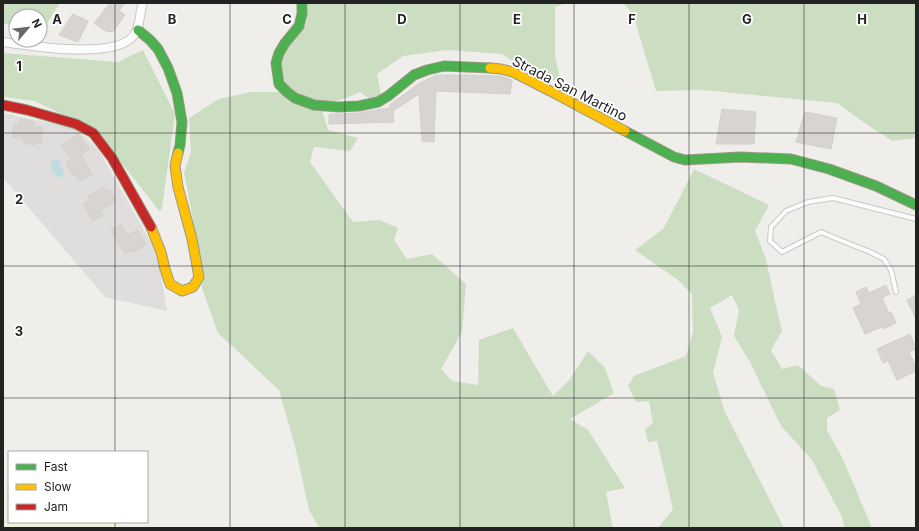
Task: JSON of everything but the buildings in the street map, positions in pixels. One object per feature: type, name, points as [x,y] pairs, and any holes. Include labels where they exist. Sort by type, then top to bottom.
[{"type":"street","points":[[3,42],[46,48],[97,49],[118,46],[134,37],[138,30],[141,7],[143,3]]},
{"type":"street","name":"Strada San Martino","points":[[302,3],[302,14],[299,26],[282,48],[276,63],[279,84],[295,98],[314,105],[359,106],[378,102],[388,96],[414,75],[444,66],[501,68],[513,72],[558,95],[674,157],[685,160],[740,157],[791,159],[829,169],[876,186],[916,205]]},
{"type":"street","points":[[3,105],[71,122],[93,133],[112,158],[151,226],[161,252],[170,284],[182,291],[193,287],[199,277],[192,239],[178,187],[175,166],[180,145],[182,122],[177,94],[168,68],[158,49],[138,30]]},
{"type":"lane","points":[[896,292],[891,270],[884,259],[821,232],[782,252],[770,241],[771,227],[786,210],[808,202],[833,198],[916,219]]},
{"type":"shaded area","points":[[3,113],[75,128],[98,149],[153,246],[160,270],[167,311],[105,297],[3,179]]},
{"type":"green space","points":[[3,3],[60,3],[48,22],[48,8],[8,8],[8,24],[3,24]]},
{"type":"green space","points":[[308,3],[568,3],[555,7],[555,54],[560,80],[541,80],[502,54],[447,50],[403,56],[377,74],[381,95],[370,99],[360,92],[333,102],[311,100],[285,86],[280,62],[286,49],[306,25]]},
{"type":"green space","points":[[623,3],[914,3],[916,5],[916,138],[892,141],[837,103],[703,90],[656,91],[633,14]]},
{"type":"green space","points":[[143,50],[175,114],[162,208],[160,212],[96,130],[34,101],[3,97],[3,53],[118,62]]},
{"type":"green space","points":[[251,92],[280,92],[322,111],[328,130],[358,138],[350,151],[314,147],[310,162],[353,222],[379,220],[398,228],[394,240],[407,259],[432,254],[466,284],[462,332],[441,369],[452,381],[478,385],[479,340],[513,328],[553,396],[570,379],[588,351],[605,368],[614,393],[570,419],[588,430],[625,488],[606,492],[613,528],[319,528],[309,510],[295,446],[279,390],[218,333],[202,288],[192,214],[184,173],[191,152],[189,118],[219,99]]},
{"type":"green space","points":[[694,169],[769,205],[755,231],[766,259],[782,331],[771,350],[782,369],[798,365],[821,386],[834,389],[840,410],[827,418],[827,430],[843,459],[872,528],[845,528],[842,517],[812,460],[781,426],[750,362],[734,336],[739,310],[732,295],[710,308],[722,337],[713,373],[725,412],[784,528],[658,528],[673,509],[657,441],[648,442],[645,429],[653,423],[649,401],[636,402],[628,386],[634,376],[686,356],[693,332],[692,294],[678,280],[635,250],[663,229]]},
{"type":"green space","points":[[3,484],[8,486],[8,523],[116,523],[125,528],[3,528]]},
{"type":"water","points":[[54,159],[58,159],[61,163],[60,167],[64,171],[62,177],[58,177],[51,169],[51,162]]},
{"type":"traffic: fast","points":[[302,3],[302,14],[299,26],[285,43],[279,53],[276,63],[279,84],[295,98],[314,105],[338,107],[359,106],[378,102],[388,96],[414,75],[444,66],[490,68]]},
{"type":"traffic: fast","points":[[138,30],[158,49],[168,68],[177,93],[182,122],[178,153]]},
{"type":"traffic: fast","points":[[625,131],[674,157],[685,160],[740,157],[791,159],[829,169],[876,186],[916,205]]},
{"type":"traffic: slow","points":[[490,68],[513,72],[625,131]]},
{"type":"traffic: slow","points":[[151,227],[161,252],[170,284],[182,291],[193,287],[199,277],[192,239],[178,187],[175,166],[178,153]]},
{"type":"traffic: jam","points":[[3,105],[27,110],[76,124],[93,133],[112,158],[151,227]]}]
